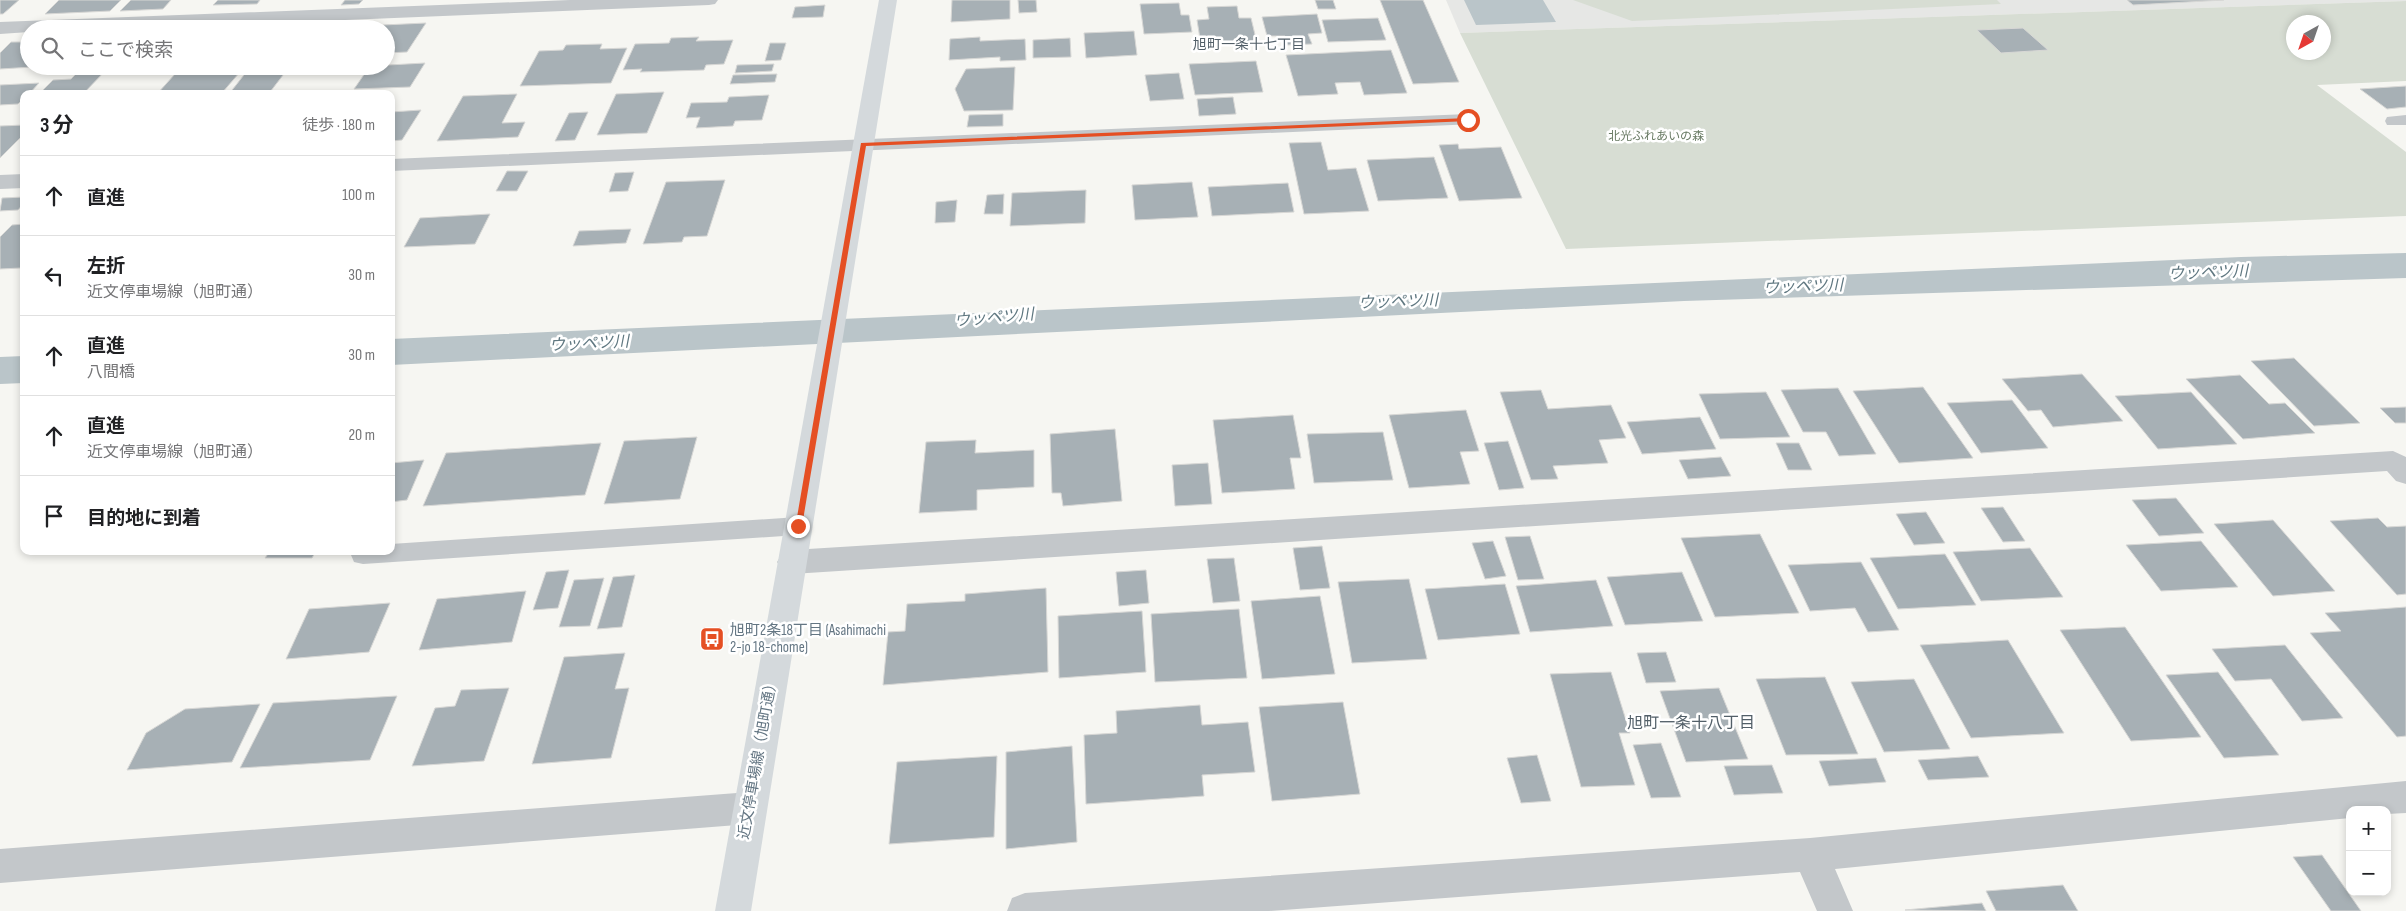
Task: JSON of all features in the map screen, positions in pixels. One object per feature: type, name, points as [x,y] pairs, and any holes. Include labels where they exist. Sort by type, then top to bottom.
[{"type":"main road","points":[[864,144],[888,0]]},
{"type":"main road","name":"近文停車場線（旭町通）","points":[[733,911],[864,144]]},
{"type":"street","points":[[203,20],[709,0]]},
{"type":"street","points":[[0,28],[20,27]]},
{"type":"street","points":[[395,165],[1468,120]]},
{"type":"street","points":[[0,182],[20,181]]},
{"type":"street","points":[[792,562],[2393,461],[2406,474]]},
{"type":"street","points":[[1024,911],[1810,855],[2406,797]]},
{"type":"street","points":[[0,866],[750,808]]},
{"type":"street","points":[[1810,855],[1835,911]]},
{"type":"lane","points":[[395,553],[798,526]]},
{"type":"shaded area","points":[[1446,0],[2406,0],[2406,1],[1460,33]]},
{"type":"green space","points":[[1573,0],[1997,0],[2001,4],[1632,21]]},
{"type":"green space","name":"北光ふれあいの森","points":[[2406,1],[2406,81],[2317,85],[2406,152],[2406,216],[1566,249],[1460,33]]},
{"type":"water","points":[[1464,0],[1543,0],[1556,22],[1476,25]]},
{"type":"water","name":"ウッペツ川","points":[[2406,253],[2406,278],[1684,301],[395,365],[395,339],[2241,257]]},
{"type":"water","points":[[20,356],[20,383],[0,384],[0,357]]},
{"type":"building","points":[[0,0],[19,0],[3,14],[0,14]]},
{"type":"building","points":[[59,0],[121,0],[110,11],[45,14]]},
{"type":"building","points":[[131,0],[171,0],[163,9],[120,11]]},
{"type":"building","points":[[218,0],[260,0],[257,4],[213,5]]},
{"type":"building","points":[[345,0],[363,0],[359,4],[341,5]]},
{"type":"building","points":[[952,0],[1010,0],[1010,19],[951,22]]},
{"type":"building","points":[[1018,0],[1036,0],[1037,12],[1019,13]]},
{"type":"building","points":[[1315,0],[1333,0],[1336,9],[1318,9]]},
{"type":"building","points":[[1380,0],[1423,0],[1459,82],[1413,84]]},
{"type":"building","points":[[2127,0],[2224,0],[2133,5]]},
{"type":"building","points":[[1179,3],[1181,15],[1189,15],[1192,32],[1144,34],[1140,4]]},
{"type":"building","points":[[825,5],[823,17],[792,18],[795,7]]},
{"type":"building","points":[[1237,6],[1239,18],[1251,18],[1257,43],[1201,45],[1197,20],[1209,19],[1207,7]]},
{"type":"building","points":[[1317,14],[1322,33],[1308,34],[1312,44],[1287,45],[1285,36],[1267,36],[1262,17]]},
{"type":"building","points":[[1378,18],[1386,40],[1328,42],[1322,20]]},
{"type":"building","points":[[426,23],[407,52],[395,53],[395,24]]},
{"type":"building","points":[[2023,28],[2048,50],[2001,53],[1977,30]]},
{"type":"building","points":[[1134,31],[1137,55],[1086,58],[1084,33]]},
{"type":"building","points":[[699,37],[696,41],[733,40],[724,64],[706,65],[704,70],[640,72],[642,69],[623,70],[635,44],[669,43],[671,38]]},
{"type":"building","points":[[980,37],[980,41],[1025,39],[1026,60],[1000,61],[1000,57],[949,60],[950,39]]},
{"type":"building","points":[[1070,38],[1071,57],[1033,58],[1033,40]]},
{"type":"building","points":[[11,42],[20,42],[20,68],[0,69],[0,53]]},
{"type":"building","points":[[770,43],[786,43],[781,60],[765,61]]},
{"type":"building","points":[[602,44],[600,49],[627,48],[611,83],[520,86],[539,51],[563,50],[566,45]]},
{"type":"building","points":[[1391,50],[1407,93],[1364,95],[1360,82],[1335,83],[1338,94],[1298,96],[1286,55]]},
{"type":"building","points":[[1256,61],[1263,92],[1195,95],[1189,64]]},
{"type":"building","points":[[425,63],[410,87],[354,89],[364,75],[395,75],[395,65]]},
{"type":"building","points":[[774,64],[772,71],[735,73],[737,65]]},
{"type":"building","points":[[1015,67],[1013,110],[964,111],[955,89],[966,69]]},
{"type":"building","points":[[1179,73],[1184,99],[1150,101],[1145,75]]},
{"type":"building","points":[[777,74],[775,82],[730,84],[733,75]]},
{"type":"building","points":[[75,75],[101,75],[87,90],[43,90],[53,80],[71,79]]},
{"type":"building","points":[[174,75],[237,75],[224,90],[161,90]]},
{"type":"building","points":[[244,75],[283,75],[272,90],[232,90]]},
{"type":"building","points":[[39,83],[33,90],[20,90],[20,102],[18,104],[0,105],[0,85]]},
{"type":"building","points":[[2406,86],[2406,107],[2387,109],[2360,89]]},
{"type":"building","points":[[664,92],[647,133],[597,135],[616,94]]},
{"type":"building","points":[[517,94],[502,123],[525,122],[518,137],[437,141],[463,96]]},
{"type":"building","points":[[769,95],[762,120],[735,121],[733,126],[696,128],[700,117],[686,118],[691,103],[727,102],[729,97]]},
{"type":"building","points":[[1233,97],[1236,114],[1199,116],[1197,99]]},
{"type":"building","points":[[421,110],[402,140],[395,141],[395,112]]},
{"type":"building","points":[[588,112],[575,140],[555,141],[569,113]]},
{"type":"building","points":[[1003,114],[1003,126],[967,127],[969,115]]},
{"type":"building","points":[[20,125],[20,138],[0,158],[0,126]]},
{"type":"building","points":[[1321,142],[1328,170],[1356,168],[1369,211],[1304,214],[1289,143]]},
{"type":"building","points":[[1458,144],[1459,149],[1501,147],[1522,198],[1459,201],[1439,145]]},
{"type":"building","points":[[1434,157],[1448,198],[1378,201],[1367,160]]},
{"type":"building","points":[[507,171],[528,171],[517,191],[496,191]]},
{"type":"building","points":[[634,172],[628,191],[609,192],[615,173]]},
{"type":"building","points":[[725,180],[707,236],[684,237],[682,242],[643,244],[666,182]]},
{"type":"building","points":[[1192,182],[1198,217],[1135,220],[1132,185]]},
{"type":"building","points":[[1288,183],[1294,212],[1212,216],[1208,187]]},
{"type":"building","points":[[1086,190],[1085,223],[1010,226],[1012,193]]},
{"type":"building","points":[[1004,194],[1003,214],[984,214],[987,195]]},
{"type":"building","points":[[20,197],[20,208],[18,210],[0,211],[2,198]]},
{"type":"building","points":[[957,200],[955,222],[935,223],[936,202]]},
{"type":"building","points":[[490,214],[475,244],[404,247],[420,218]]},
{"type":"building","points":[[20,224],[20,268],[0,269],[0,237],[12,225]]},
{"type":"building","points":[[631,229],[626,243],[573,246],[579,231]]},
{"type":"building","points":[[2294,358],[2360,423],[2314,426],[2251,361]]},
{"type":"building","points":[[2082,374],[2123,421],[2053,427],[2041,410],[2028,411],[2002,379]]},
{"type":"building","points":[[2240,375],[2269,404],[2285,403],[2315,433],[2243,439],[2186,379]]},
{"type":"building","points":[[1923,387],[1973,458],[1899,463],[1853,391]]},
{"type":"building","points":[[1838,388],[1876,454],[1839,456],[1826,432],[1803,432],[1781,390]]},
{"type":"building","points":[[1541,390],[1548,409],[1611,405],[1626,438],[1599,440],[1608,463],[1553,466],[1558,479],[1531,480],[1500,392]]},
{"type":"building","points":[[1766,392],[1790,437],[1720,439],[1699,394]]},
{"type":"building","points":[[2191,392],[2237,444],[2158,449],[2115,396]]},
{"type":"building","points":[[2012,400],[2048,448],[1981,453],[1947,403]]},
{"type":"building","points":[[2406,407],[2406,423],[2395,423],[2380,408]]},
{"type":"building","points":[[1466,410],[1479,451],[1460,452],[1470,484],[1409,488],[1389,415]]},
{"type":"building","points":[[1293,415],[1301,458],[1290,458],[1295,489],[1222,493],[1213,420]]},
{"type":"building","points":[[1700,417],[1716,449],[1642,454],[1627,422]]},
{"type":"building","points":[[1115,429],[1122,501],[1063,506],[1061,493],[1052,493],[1050,434]]},
{"type":"building","points":[[1383,432],[1393,480],[1314,483],[1307,434]]},
{"type":"building","points":[[697,437],[680,499],[604,504],[624,441]]},
{"type":"building","points":[[976,440],[975,453],[1034,450],[1034,487],[977,490],[977,510],[919,513],[926,442]]},
{"type":"building","points":[[1508,441],[1524,488],[1499,490],[1484,443]]},
{"type":"building","points":[[601,443],[585,495],[423,506],[446,453]]},
{"type":"building","points":[[1776,443],[1799,443],[1812,470],[1788,470]]},
{"type":"building","points":[[1721,457],[1731,476],[1688,479],[1679,460]]},
{"type":"building","points":[[424,460],[407,500],[395,502],[395,463]]},
{"type":"building","points":[[1208,463],[1212,504],[1175,506],[1172,465]]},
{"type":"building","points":[[2176,498],[2204,533],[2159,536],[2132,500]]},
{"type":"building","points":[[2003,507],[2025,541],[2003,542],[1981,508]]},
{"type":"building","points":[[1926,512],[1945,543],[1914,545],[1896,514]]},
{"type":"building","points":[[2378,518],[2387,527],[2406,526],[2406,594],[2397,595],[2330,521]]},
{"type":"building","points":[[2273,520],[2335,591],[2273,596],[2214,524]]},
{"type":"building","points":[[1760,534],[1799,613],[1715,617],[1681,538]]},
{"type":"building","points":[[1530,536],[1544,579],[1518,580],[1505,537]]},
{"type":"building","points":[[1493,541],[1506,576],[1485,579],[1472,543]]},
{"type":"building","points":[[2201,541],[2238,587],[2161,591],[2126,545]]},
{"type":"building","points":[[1322,546],[1330,588],[1300,590],[1293,548]]},
{"type":"building","points":[[2030,548],[2063,597],[1981,601],[1953,552]]},
{"type":"building","points":[[1945,554],[1976,605],[1898,609],[1870,558]]},
{"type":"building","points":[[267,555],[314,555],[312,558],[265,558]]},
{"type":"building","points":[[1234,558],[1240,601],[1213,603],[1207,559]]},
{"type":"building","points":[[1861,562],[1899,630],[1868,632],[1855,608],[1810,611],[1788,565]]},
{"type":"building","points":[[569,570],[558,608],[533,610],[546,572]]},
{"type":"building","points":[[1146,570],[1149,603],[1119,606],[1116,572]]},
{"type":"building","points":[[1682,572],[1703,621],[1625,625],[1607,577]]},
{"type":"building","points":[[635,575],[622,627],[597,629],[613,577]]},
{"type":"building","points":[[604,578],[590,626],[559,627],[574,580]]},
{"type":"building","points":[[1409,579],[1427,659],[1352,663],[1338,582]]},
{"type":"building","points":[[1596,580],[1613,626],[1530,632],[1516,586]]},
{"type":"building","points":[[1505,584],[1520,634],[1438,640],[1425,589]]},
{"type":"building","points":[[1046,588],[1048,672],[883,685],[888,632],[905,631],[907,604],[965,601],[965,594]]},
{"type":"building","points":[[526,591],[512,642],[419,650],[437,599]]},
{"type":"building","points":[[1320,596],[1335,674],[1262,679],[1251,601]]},
{"type":"building","points":[[390,603],[369,652],[286,659],[309,609]]},
{"type":"building","points":[[2406,607],[2406,736],[2397,737],[2310,633],[2341,631],[2325,613]]},
{"type":"building","points":[[1239,609],[1247,678],[1155,682],[1151,614]]},
{"type":"building","points":[[1142,611],[1146,672],[1059,678],[1058,616]]},
{"type":"building","points":[[2125,627],[2201,737],[2131,741],[2060,630]]},
{"type":"building","points":[[2008,640],[2064,733],[1971,738],[1920,645]]},
{"type":"building","points":[[2285,645],[2343,718],[2302,721],[2271,679],[2235,681],[2212,649]]},
{"type":"building","points":[[1666,652],[1676,682],[1646,683],[1637,653]]},
{"type":"building","points":[[625,653],[615,689],[629,688],[611,758],[532,764],[564,657]]},
{"type":"building","points":[[1611,672],[1630,733],[1619,733],[1635,785],[1581,787],[1550,674]]},
{"type":"building","points":[[2218,672],[2279,755],[2224,758],[2166,675]]},
{"type":"building","points":[[1825,677],[1858,754],[1786,755],[1756,679]]},
{"type":"building","points":[[1914,679],[1950,749],[1884,752],[1851,682]]},
{"type":"building","points":[[509,688],[484,761],[412,766],[435,708],[455,706],[461,690]]},
{"type":"building","points":[[1719,688],[1748,759],[1686,762],[1660,691]]},
{"type":"building","points":[[397,696],[370,760],[240,768],[273,703]]},
{"type":"building","points":[[1343,702],[1360,794],[1272,801],[1259,707]]},
{"type":"building","points":[[260,704],[232,762],[127,770],[146,733],[185,709]]},
{"type":"building","points":[[1200,705],[1202,725],[1248,722],[1255,772],[1202,775],[1204,796],[1086,804],[1084,735],[1117,733],[1116,711]]},
{"type":"building","points":[[1661,743],[1681,797],[1651,798],[1633,745]]},
{"type":"building","points":[[1072,746],[1077,842],[1006,849],[1006,752]]},
{"type":"building","points":[[1537,755],[1551,801],[1521,803],[1507,758]]},
{"type":"building","points":[[997,756],[994,837],[889,844],[897,762]]},
{"type":"building","points":[[1978,756],[1989,777],[1928,780],[1918,760]]},
{"type":"building","points":[[1876,758],[1886,782],[1829,786],[1819,761]]},
{"type":"building","points":[[1772,765],[1783,793],[1734,795],[1724,766]]},
{"type":"building","points":[[2322,855],[2346,889],[2346,896],[2351,896],[2361,911],[2331,911],[2293,857]]},
{"type":"building","points":[[2063,885],[2078,911],[1996,911],[1986,891]]},
{"type":"building","points":[[1982,903],[1986,911],[1905,910]]},
{"type":"place","name":"旭町2条18丁目 (Asahimachi 2-jo 18-chome)","points":[[712,639]]},
{"type":"district","name":"旭町一条十七丁目","points":[[1249,44]]},
{"type":"district","name":"旭町一条十八丁目","points":[[1691,723]]},
{"type":"route","points":[[798,526],[864,144],[1468,120]]}]
